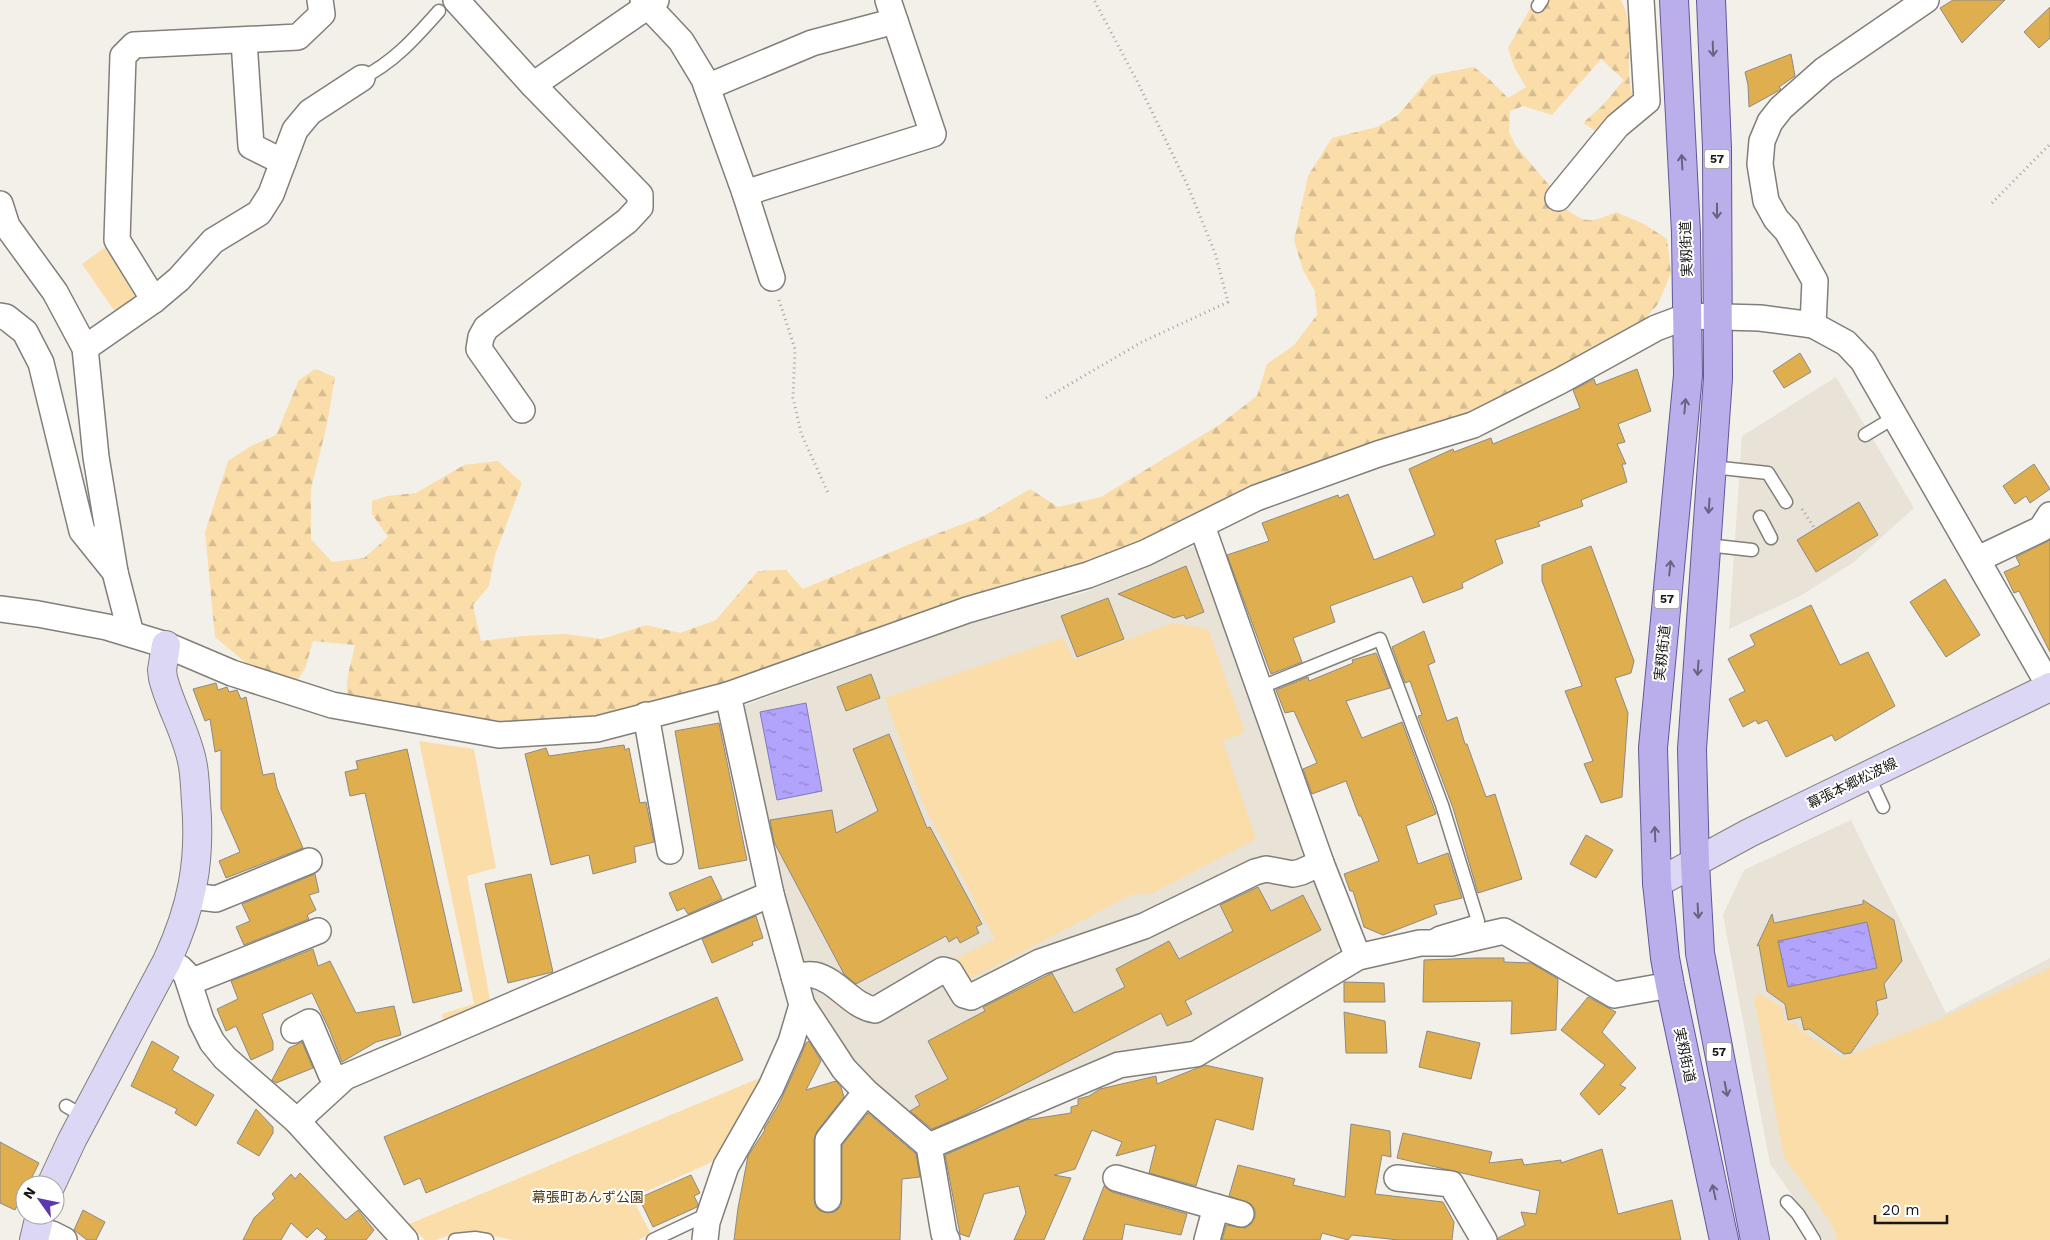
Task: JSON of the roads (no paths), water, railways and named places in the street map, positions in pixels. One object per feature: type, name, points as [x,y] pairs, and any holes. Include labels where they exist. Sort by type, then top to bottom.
[{"type":"main road","name":"実籾街道","points":[[1674,0],[1686,233],[1688,375],[1653,748],[1657,883],[1665,958],[1670,985],[1724,1240]]},
{"type":"main road","name":"57","points":[[1712,0],[1718,148],[1718,378],[1692,749],[1695,862],[1700,953],[1755,1240]]},
{"type":"street","points":[[154,300],[117,240],[123,56],[134,45],[298,37],[322,14],[320,0]]},
{"type":"street","points":[[1558,198],[1617,126],[1647,101],[1641,0]]},
{"type":"street","points":[[1813,326],[1815,281],[1787,231],[1776,218],[1766,201],[1760,164],[1762,141],[1770,122],[1781,108],[1824,70],[1926,0]]},
{"type":"street","points":[[533,85],[649,2],[681,41],[704,78],[745,193],[772,278]]},
{"type":"street","points":[[447,4],[533,85],[640,195],[640,207],[627,221],[486,328],[481,337],[479,349],[522,410]]},
{"type":"street","points":[[707,87],[891,10],[933,134],[745,193]]},
{"type":"street","points":[[244,41],[251,146],[283,162]]},
{"type":"street","points":[[85,348],[154,300],[179,279],[213,241],[259,213],[272,194],[295,130],[310,112],[362,78]]},
{"type":"street","points":[[0,204],[7,226],[55,292],[85,348],[96,457],[115,572],[131,634]]},
{"type":"street","points":[[0,316],[6,316],[25,332],[41,363],[82,531],[115,572]]},
{"type":"street","points":[[0,609],[46,615],[107,627],[166,646],[232,673],[332,705],[499,735],[597,728],[728,695],[967,610],[1088,574],[1145,553],[1256,498],[1378,454],[1473,425],[1560,382],[1656,328],[1688,316],[1719,317],[1788,321],[1813,326],[1831,334],[1855,351],[1896,417],[2050,687]]},
{"type":"street","points":[[1978,559],[2041,529],[2050,515]]},
{"type":"street","points":[[1202,526],[1321,863],[1358,957]]},
{"type":"street","points":[[56,1175],[72,1140],[76,1112],[167,961],[192,896],[195,880],[197,837],[194,772],[189,749],[163,678],[162,670],[166,646]]},
{"type":"street","name":"幕張本郷松波線","points":[[1657,883],[1749,833],[2050,687]]},
{"type":"street","points":[[728,695],[771,894],[802,1005],[844,1069],[866,1092],[929,1146],[944,1234],[947,1240]]},
{"type":"street","points":[[646,715],[670,851]]},
{"type":"street","points":[[192,896],[216,899],[309,861]]},
{"type":"street","points":[[794,976],[813,975],[827,980],[864,1008],[875,1010],[943,970],[950,972],[964,995],[971,997],[1040,962],[1144,926],[1255,872],[1266,869],[1293,874],[1321,863]]},
{"type":"street","points":[[297,1121],[343,1086],[344,1077],[645,956],[771,894]]},
{"type":"street","points":[[190,982],[318,930]]},
{"type":"street","points":[[929,1146],[1119,1065],[1196,1054],[1358,957],[1420,943],[1450,943],[1504,931],[1614,996],[1670,985]]},
{"type":"street","points":[[167,961],[180,968],[190,982],[201,1020],[212,1042],[225,1058],[297,1121],[404,1240]]},
{"type":"street","points":[[704,1240],[710,1213],[726,1166],[771,1087],[791,1042],[802,1005]]},
{"type":"street","points":[[294,1030],[309,1022],[331,1074],[343,1086]]},
{"type":"street","points":[[828,1199],[828,1140],[866,1092]]},
{"type":"street","points":[[1116,1178],[1241,1214]]},
{"type":"street","points":[[1397,1178],[1451,1184],[1484,1240]]},
{"type":"street","points":[[1207,1240],[1216,1207]]},
{"type":"street","points":[[37,1229],[64,1240]]},
{"type":"lane","points":[[362,78],[380,69],[398,55],[447,4]]},
{"type":"lane","points":[[1865,435],[1896,417]]},
{"type":"lane","points":[[1712,467],[1768,473],[1786,502]]},
{"type":"lane","points":[[1760,518],[1771,538]]},
{"type":"lane","points":[[1707,545],[1752,550]]},
{"type":"lane","points":[[1259,688],[1380,639],[1442,805],[1478,921],[1438,932],[1420,943]]},
{"type":"lane","points":[[1868,775],[1883,808]]},
{"type":"lane","points":[[1787,1202],[1798,1214],[1814,1240]]},
{"type":"lane","points":[[654,1240],[710,1213]]},
{"type":"lane","points":[[455,1240],[475,1238],[486,1240]]},
{"type":"water","points":[[806,703],[822,791],[777,800],[760,712]]},
{"type":"water","points":[[1867,922],[1877,968],[1788,987],[1778,941]]},
{"type":"park label","name":"幕張町あんず公園","points":[[588,1197]]}]
